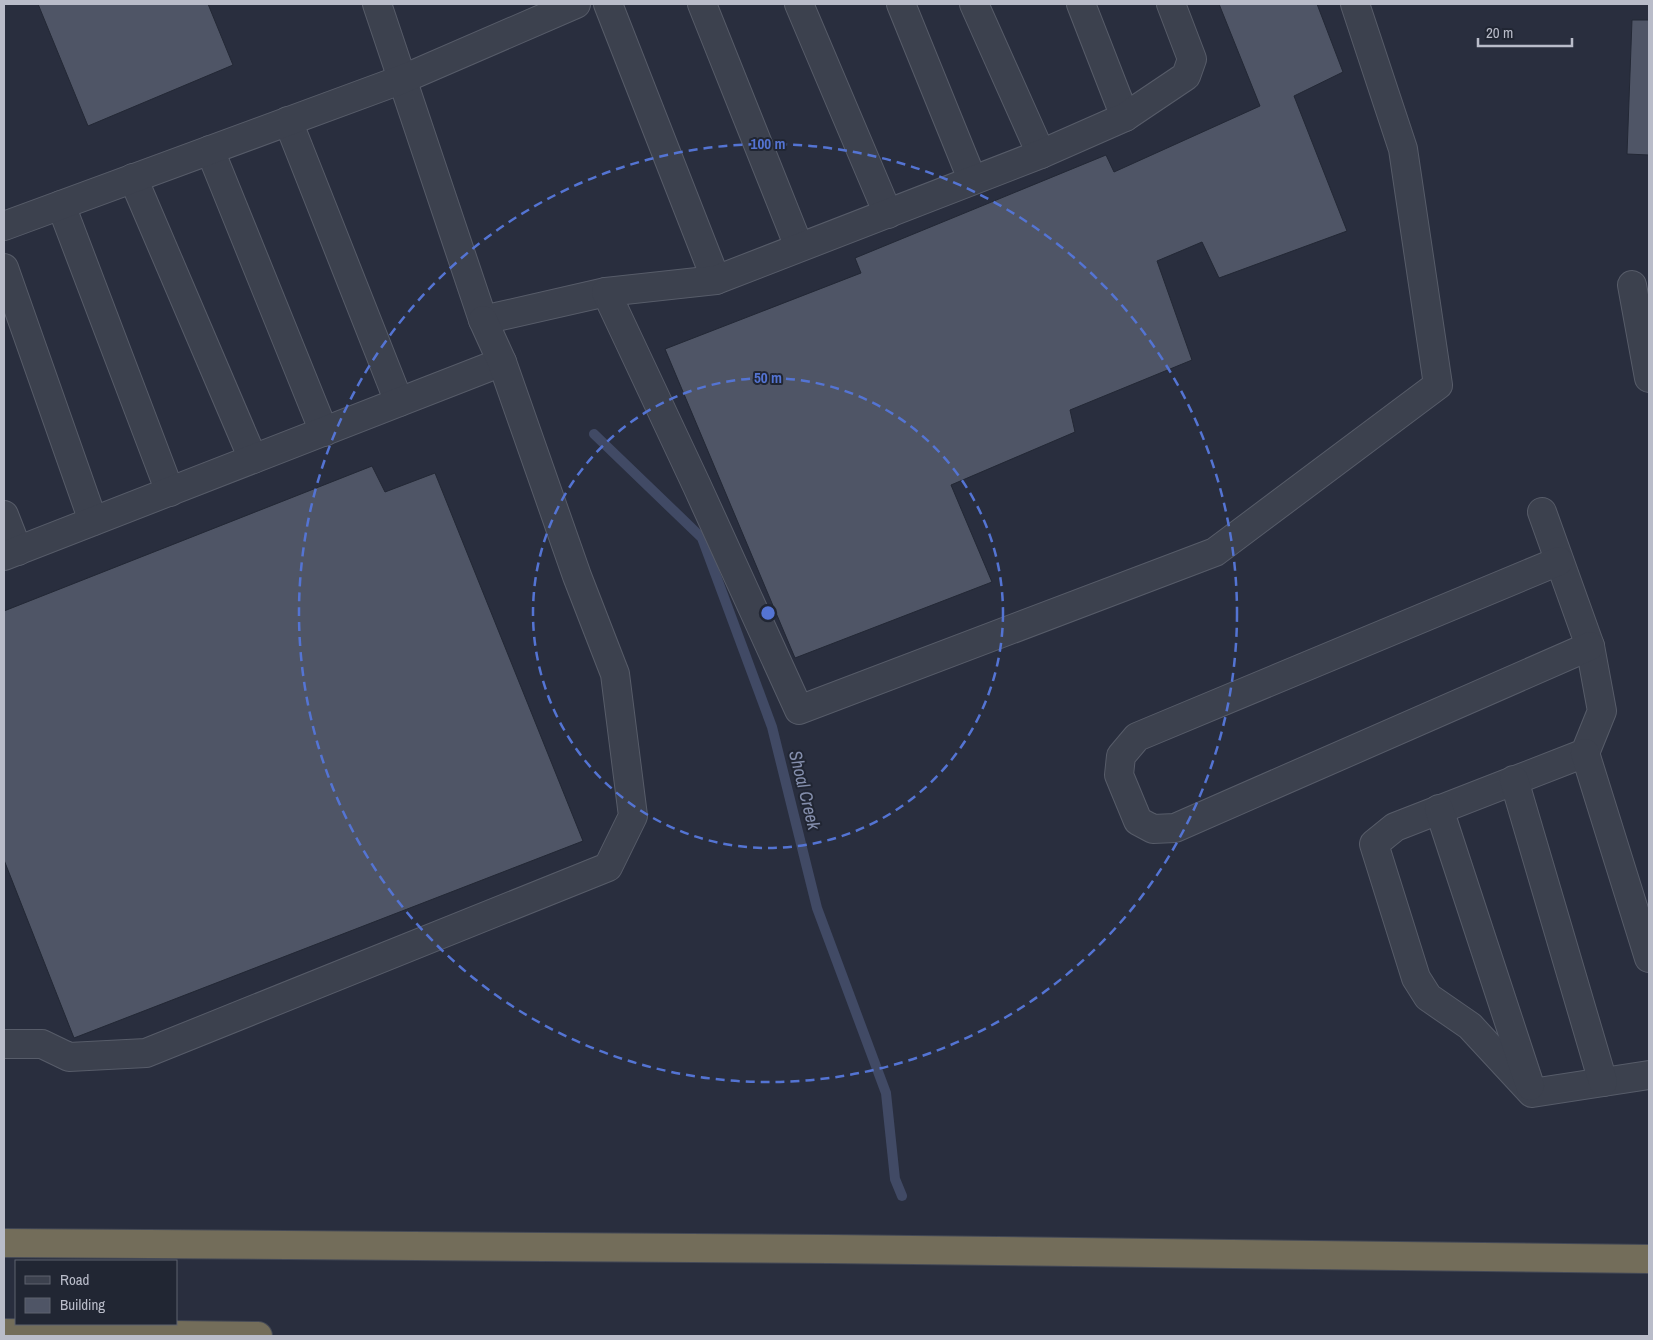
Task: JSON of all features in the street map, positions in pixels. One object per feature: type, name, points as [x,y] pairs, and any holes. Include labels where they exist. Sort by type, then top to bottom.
[{"type":"highway","points":[[4,1243],[809,1249],[1649,1259]]},
{"type":"highway","points":[[4,1334],[258,1336]]},
{"type":"lane","points":[[4,1044],[42,1044],[69,1057],[146,1053],[608,867],[633,816],[615,674],[577,576],[502,362],[483,320],[377,4]]},
{"type":"lane","points":[[4,226],[403,79],[576,4]]},
{"type":"lane","points":[[608,4],[716,280]]},
{"type":"lane","points":[[702,4],[799,247]]},
{"type":"lane","points":[[799,4],[888,214]]},
{"type":"lane","points":[[901,4],[972,180]]},
{"type":"lane","points":[[974,4],[1041,154]]},
{"type":"lane","points":[[1081,4],[1125,117]]},
{"type":"lane","points":[[483,320],[606,292],[716,280],[1041,154],[1125,117],[1186,76],[1192,59],[1171,4]]},
{"type":"lane","points":[[606,292],[799,710],[1215,552],[1438,385],[1403,149],[1355,4]]},
{"type":"lane","points":[[288,121],[399,402]]},
{"type":"lane","points":[[210,150],[324,432]]},
{"type":"lane","points":[[133,178],[253,459]]},
{"type":"lane","points":[[62,205],[170,492]]},
{"type":"lane","points":[[4,268],[93,521]]},
{"type":"lane","points":[[1632,286],[1649,378]]},
{"type":"lane","points":[[4,515],[11,553],[502,362]]},
{"type":"lane","points":[[1542,512],[1590,646],[1602,711],[1586,753],[1649,958]]},
{"type":"lane","points":[[1559,561],[1138,737],[1121,756],[1119,775],[1138,821],[1152,829],[1175,828],[1590,646]]},
{"type":"lane","points":[[1532,1093],[1470,1026],[1444,1010],[1428,997],[1416,978],[1374,844],[1395,827],[1586,753]]},
{"type":"lane","points":[[1514,780],[1603,1082]]},
{"type":"lane","points":[[1439,810],[1532,1093]]},
{"type":"lane","points":[[1532,1093],[1649,1075]]},
{"type":"building","points":[[38,4],[208,4],[233,65],[88,126]]},
{"type":"building","points":[[1219,4],[1317,4],[1343,72],[1294,96],[1347,231],[1219,278],[1202,242],[1157,261],[1192,360],[1070,410],[1075,432],[951,485],[992,582],[795,658],[665,349],[861,273],[855,258],[1106,155],[1114,172],[1260,106]]},
{"type":"building","points":[[1632,20],[1649,20],[1649,155],[1627,154]]},
{"type":"building","points":[[372,466],[385,492],[435,473],[583,841],[74,1038],[4,860],[4,611]]},
{"type":"waterway","name":"Shoal Creek","points":[[594,434],[702,538],[772,727],[817,908],[886,1093],[895,1179],[902,1196]]}]
